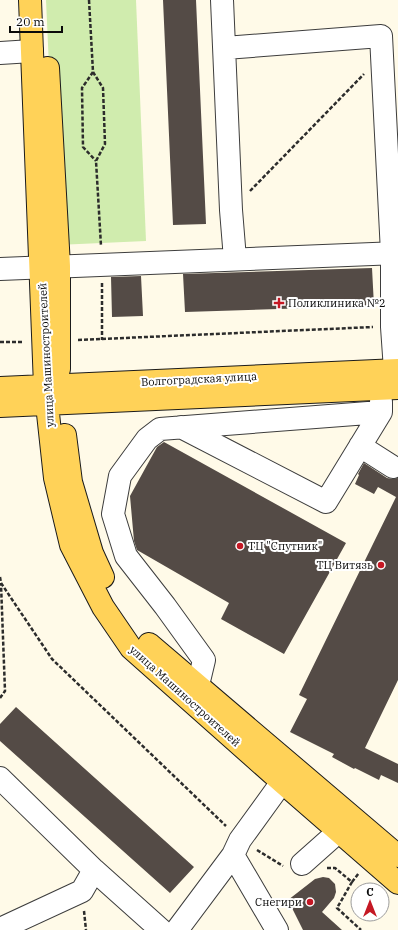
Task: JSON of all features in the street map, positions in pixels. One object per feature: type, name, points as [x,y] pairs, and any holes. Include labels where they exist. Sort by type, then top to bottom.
[{"type":"main road","name":"улица Машиностроителей","points":[[30,0],[32,51],[50,267],[55,478],[72,545],[102,607],[131,648],[196,694],[282,782],[398,883]]},
{"type":"main road","points":[[45,0],[50,267]]},
{"type":"main road","name":"Волгоградская улица","points":[[0,388],[53,395],[390,378]]},
{"type":"main road","points":[[0,406],[53,395]]},
{"type":"main road","points":[[196,694],[398,856]]},
{"type":"lane","points":[[222,0],[231,210],[235,259]]},
{"type":"lane","points":[[180,427],[326,502],[381,412],[390,378],[395,253],[381,57],[381,36],[225,48]]},
{"type":"lane","points":[[0,53],[32,51]]},
{"type":"lane","points":[[0,269],[395,253]]},
{"type":"lane","points":[[196,694],[204,660],[165,606],[126,556],[113,514],[120,476],[147,439],[160,429],[381,412]]},
{"type":"lane","points":[[360,446],[394,467]]},
{"type":"lane","points":[[0,778],[94,870],[161,930]]},
{"type":"lane","points":[[177,930],[282,782]]},
{"type":"lane","points":[[293,865],[338,832]]},
{"type":"lane","points":[[237,847],[277,930]]},
{"type":"lane","points":[[0,929],[82,891],[94,870]]},
{"type":"path","points":[[89,0],[92,72],[103,88],[105,144],[96,161],[102,264],[102,340]]},
{"type":"path","points":[[231,210],[381,57]]},
{"type":"path","points":[[92,72],[82,88],[83,147],[96,161]]},
{"type":"path","points":[[0,342],[102,340],[392,327]]},
{"type":"path","points":[[0,577],[5,691],[0,698]]},
{"type":"path","points":[[0,583],[52,659],[237,847],[293,865]]},
{"type":"path","points":[[327,868],[335,868],[352,882],[337,908],[361,930]]},
{"type":"green space","points":[[46,0],[136,0],[146,241],[57,245]]},
{"type":"building","points":[[163,0],[196,0],[206,224],[173,225]]},
{"type":"building","points":[[372,268],[374,306],[185,312],[183,274]]},
{"type":"building","points":[[141,276],[143,316],[112,317],[111,277]]},
{"type":"building","name":"ТЦ \"Спутник\"","points":[[164,442],[346,543],[284,654],[221,619],[229,603],[137,550],[134,541],[130,496],[157,447]]},
{"type":"building","name":"ТЦ Витязь","points":[[364,463],[387,478],[398,478],[398,680],[365,748],[398,764],[398,783],[381,775],[379,780],[355,768],[354,769],[332,757],[334,754],[290,732],[307,699],[299,695],[396,497],[378,487],[374,494],[355,484]]},
{"type":"building","points":[[16,707],[194,867],[170,893],[0,741],[0,724]]},
{"type":"building","name":"Снегири","points":[[323,877],[329,878],[335,884],[336,892],[334,898],[322,912],[342,930],[303,930],[288,900],[315,879]]},
{"type":"place","name":"Поликлиника №2","points":[[279,303]]},
{"type":"place","name":"ТЦ \"Спутник\"","points":[[240,546]]},
{"type":"place","name":"ТЦ Витязь","points":[[381,565]]},
{"type":"place","name":"Снегири","points":[[310,902]]}]
